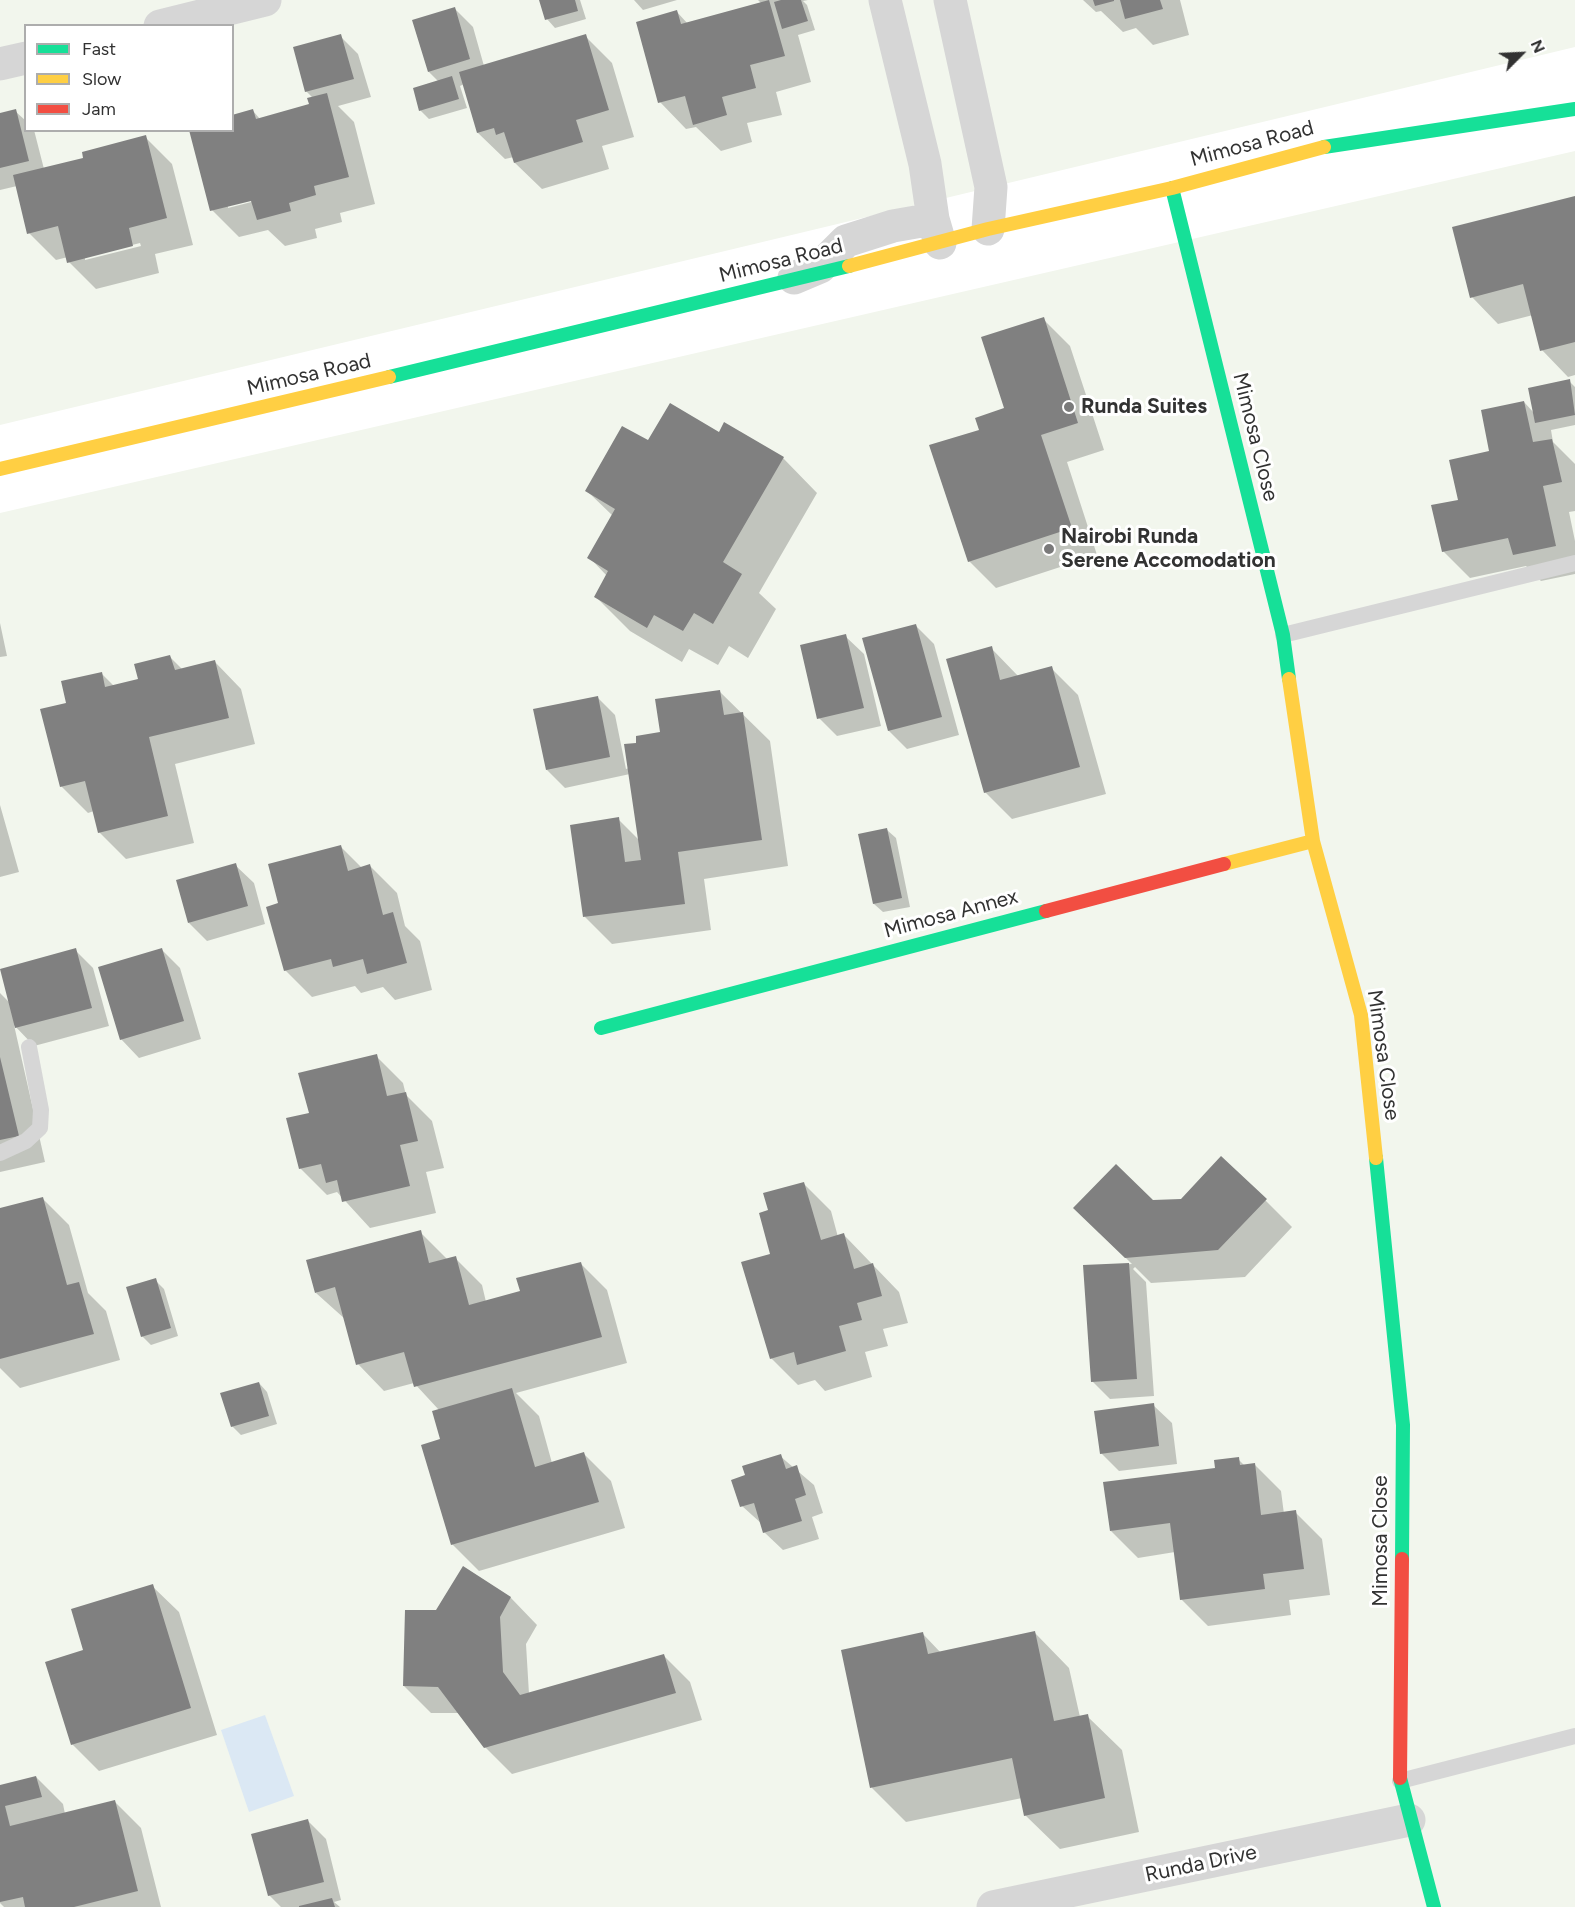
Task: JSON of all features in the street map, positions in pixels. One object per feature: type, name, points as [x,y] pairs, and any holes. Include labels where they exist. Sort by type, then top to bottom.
[{"type":"street","points":[[168,24],[265,0]]},
{"type":"street","points":[[779,284],[820,267],[846,241],[893,226],[936,231],[925,164],[885,0]]},
{"type":"street","points":[[950,0],[991,187],[988,229]]},
{"type":"street","points":[[0,64],[24,58]]},
{"type":"street","name":"Mimosa Road","points":[[936,231],[988,229],[1172,188],[1335,144],[1575,109]]},
{"type":"street","name":"Mimosa Close","points":[[1172,188],[1283,635],[1313,841],[1361,1015],[1403,1425],[1400,1780],[1434,1907]]},
{"type":"street","name":"Mimosa Road","points":[[0,470],[779,284]]},
{"type":"street","name":"Mimosa Annex","points":[[600,1028],[1313,841]]},
{"type":"street","name":"Runda Drive","points":[[993,1907],[1409,1820]]},
{"type":"lane","points":[[1283,635],[1575,563]]},
{"type":"lane","points":[[0,1153],[26,1142],[40,1128],[41,1110],[29,1047]]},
{"type":"lane","points":[[1400,1780],[1575,1736]]},
{"type":"shaded area","points":[[0,0],[1575,0],[1575,47],[0,425]]},
{"type":"shaded area","points":[[1575,151],[1575,1907],[0,1907],[0,513]]},
{"type":"shaded area","points":[[265,1715],[294,1796],[249,1812],[221,1730]]},
{"type":"building","points":[[539,0],[575,0],[578,11],[545,20]]},
{"type":"building","points":[[769,0],[785,56],[750,65],[756,88],[722,97],[727,115],[693,125],[685,96],[658,103],[636,22],[677,10],[681,24]]},
{"type":"building","points":[[801,0],[808,21],[782,29],[774,2]]},
{"type":"building","points":[[1093,0],[1114,0],[1114,1],[1095,6]]},
{"type":"building","points":[[1120,0],[1160,0],[1163,9],[1125,19]]},
{"type":"building","points":[[455,7],[470,59],[428,72],[412,20]]},
{"type":"building","points":[[341,34],[354,79],[305,92],[293,47]]},
{"type":"building","points":[[586,34],[609,110],[576,120],[583,142],[514,163],[504,132],[496,135],[494,128],[477,133],[459,72]]},
{"type":"building","points":[[452,76],[459,99],[419,111],[413,88]]},
{"type":"building","points":[[327,93],[349,177],[314,186],[316,195],[289,203],[291,211],[257,220],[251,201],[210,211],[190,132],[234,132],[234,114],[253,109],[256,119],[309,104],[307,98]]},
{"type":"building","points":[[16,109],[29,161],[0,168],[0,113]]},
{"type":"building","points":[[146,135],[167,218],[129,228],[133,246],[67,263],[58,226],[27,234],[13,175],[83,158],[82,152]]},
{"type":"building","points":[[1575,196],[1575,342],[1540,351],[1523,284],[1470,298],[1452,227]]},
{"type":"building","points":[[1044,317],[1078,423],[1041,435],[1072,528],[968,562],[929,445],[979,430],[975,418],[1004,408],[981,337]]},
{"type":"building","points":[[1570,379],[1575,415],[1535,423],[1528,388]]},
{"type":"building","points":[[1524,401],[1533,442],[1552,439],[1562,482],[1543,486],[1556,546],[1513,555],[1508,538],[1442,552],[1431,505],[1458,500],[1449,460],[1489,451],[1481,410]]},
{"type":"building","points":[[670,403],[719,432],[724,422],[784,457],[723,562],[742,574],[713,624],[694,613],[683,631],[654,615],[647,628],[594,597],[608,571],[587,558],[615,509],[585,491],[622,426],[648,440]]},
{"type":"building","points":[[916,624],[942,717],[888,731],[862,638]]},
{"type":"building","points":[[846,634],[864,708],[817,719],[800,645]]},
{"type":"building","points":[[992,646],[1000,680],[1052,666],[1080,767],[984,793],[946,659]]},
{"type":"building","points":[[170,655],[175,670],[215,660],[229,718],[149,737],[168,816],[98,833],[85,781],[60,787],[40,709],[66,703],[61,681],[102,672],[105,687],[138,679],[134,664]]},
{"type":"building","points":[[720,690],[724,715],[743,712],[762,840],[678,852],[685,904],[583,917],[570,825],[619,817],[625,862],[641,860],[624,744],[636,743],[636,736],[660,732],[655,699]]},
{"type":"building","points":[[598,696],[610,757],[546,770],[533,709]]},
{"type":"building","points":[[887,828],[902,898],[873,904],[858,834]]},
{"type":"building","points":[[341,845],[348,871],[370,864],[383,915],[393,912],[407,963],[367,974],[363,959],[333,967],[331,959],[284,971],[266,907],[278,903],[268,864]]},
{"type":"building","points":[[236,863],[248,906],[188,923],[176,880]]},
{"type":"building","points":[[76,948],[92,1008],[15,1028],[0,969]]},
{"type":"building","points":[[162,948],[184,1021],[120,1040],[98,967]]},
{"type":"building","points":[[377,1054],[387,1096],[406,1092],[418,1141],[400,1145],[410,1186],[342,1202],[337,1180],[326,1183],[321,1164],[299,1169],[286,1118],[309,1113],[298,1073]]},
{"type":"building","points":[[0,1057],[19,1136],[0,1140]]},
{"type":"building","points":[[1221,1156],[1267,1199],[1218,1250],[1125,1258],[1073,1208],[1116,1164],[1153,1200],[1181,1199]]},
{"type":"building","points":[[804,1182],[821,1240],[844,1233],[854,1269],[873,1263],[882,1296],[857,1303],[862,1320],[839,1326],[846,1351],[797,1365],[794,1352],[770,1359],[741,1262],[770,1254],[759,1213],[768,1210],[763,1193]]},
{"type":"building","points":[[43,1197],[67,1285],[79,1282],[94,1334],[0,1359],[0,1208]]},
{"type":"building","points":[[421,1230],[429,1263],[456,1256],[469,1305],[520,1291],[516,1278],[581,1262],[602,1337],[414,1387],[404,1352],[356,1365],[335,1287],[315,1293],[306,1260]]},
{"type":"building","points":[[1129,1263],[1137,1379],[1091,1382],[1083,1265]]},
{"type":"building","points":[[156,1278],[171,1328],[141,1337],[126,1287]]},
{"type":"building","points":[[259,1382],[269,1416],[231,1427],[220,1393]]},
{"type":"building","points":[[512,1388],[535,1467],[584,1452],[599,1502],[451,1545],[421,1445],[440,1439],[432,1411]]},
{"type":"building","points":[[1154,1403],[1159,1446],[1100,1454],[1094,1411]]},
{"type":"building","points":[[781,1454],[786,1469],[797,1465],[806,1495],[795,1499],[802,1521],[763,1533],[754,1503],[740,1507],[731,1480],[745,1475],[742,1466]]},
{"type":"building","points":[[1239,1457],[1240,1465],[1255,1463],[1261,1515],[1296,1510],[1304,1569],[1263,1574],[1265,1589],[1180,1600],[1170,1523],[1110,1531],[1103,1482],[1215,1468],[1214,1460]]},
{"type":"building","points":[[463,1566],[511,1597],[500,1617],[503,1672],[520,1695],[664,1654],[676,1693],[484,1748],[438,1687],[403,1686],[405,1610],[436,1610]]},
{"type":"building","points":[[153,1584],[191,1708],[71,1745],[45,1662],[83,1650],[71,1609]]},
{"type":"building","points":[[1035,1631],[1054,1721],[1088,1714],[1105,1798],[1024,1816],[1012,1758],[870,1788],[841,1650],[923,1632],[928,1654]]},
{"type":"building","points":[[36,1776],[42,1797],[5,1806],[10,1826],[115,1800],[138,1891],[74,1907],[25,1907],[23,1897],[0,1902],[0,1785]]},
{"type":"building","points":[[308,1819],[324,1882],[268,1896],[251,1834]]},
{"type":"building","points":[[332,1898],[335,1907],[299,1907],[299,1906]]},
{"type":"traffic: fast","points":[[1324,147],[1575,109]]},
{"type":"traffic: fast","points":[[1172,188],[1283,635],[1289,679]]},
{"type":"traffic: fast","points":[[389,377],[849,266]]},
{"type":"traffic: fast","points":[[601,1028],[1046,911]]},
{"type":"traffic: fast","points":[[1376,1158],[1403,1425],[1402,1559]]},
{"type":"traffic: fast","points":[[1400,1778],[1434,1907]]},
{"type":"traffic: slow","points":[[849,266],[988,229],[1172,188],[1324,147]]},
{"type":"traffic: slow","points":[[0,469],[389,377]]},
{"type":"traffic: slow","points":[[1289,679],[1313,841],[1361,1015],[1376,1158]]},
{"type":"traffic: slow","points":[[1224,864],[1313,841]]},
{"type":"traffic: jam","points":[[1046,911],[1224,864]]},
{"type":"traffic: jam","points":[[1400,1778],[1402,1559]]},
{"type":"place","name":"Runda Suites","points":[[1069,407]]},
{"type":"place","name":"Nairobi Runda Serene Accomodation","points":[[1049,549]]}]
